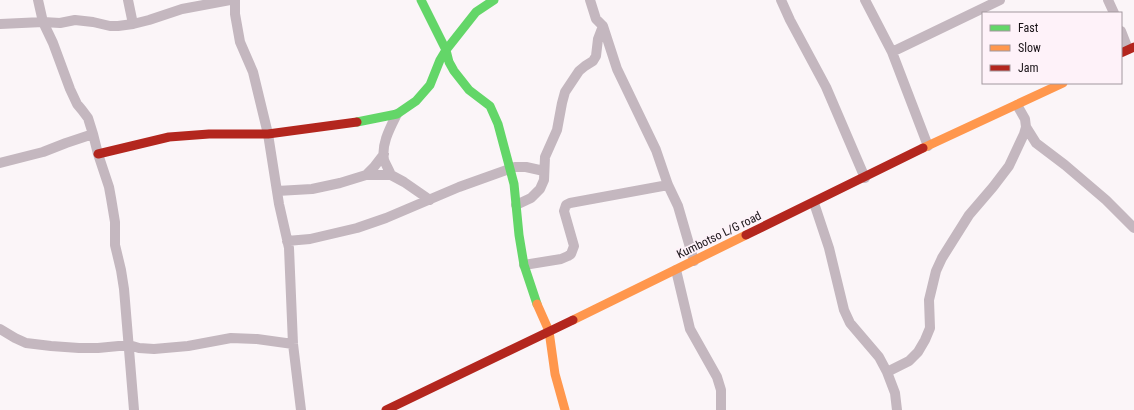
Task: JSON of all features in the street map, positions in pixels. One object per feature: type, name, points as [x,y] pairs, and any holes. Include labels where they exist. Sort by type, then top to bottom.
[{"type":"street","points":[[38,0],[43,22],[53,43],[76,104],[88,118],[109,187],[115,222],[115,245],[124,290],[134,410]]},
{"type":"street","points":[[128,0],[132,24]]},
{"type":"street","points":[[0,24],[43,22],[60,23],[75,20],[118,26],[132,24],[182,10],[230,0]]},
{"type":"street","points":[[235,0],[235,14],[240,42],[253,72],[268,134],[287,240],[300,410]]},
{"type":"street","points":[[421,0],[446,50],[449,62],[454,72],[469,90],[490,106],[500,131],[514,184],[519,235],[524,265],[536,303],[549,331],[555,374],[566,410]]},
{"type":"street","points":[[98,154],[181,136],[268,134],[369,120],[397,114],[416,101],[430,85],[435,71],[446,50],[476,12],[494,0]]},
{"type":"street","points":[[590,0],[596,19],[603,26],[617,69],[656,150],[668,185],[678,206],[694,261]]},
{"type":"street","points":[[781,0],[826,87],[865,178]]},
{"type":"street","points":[[865,0],[892,52],[928,146]]},
{"type":"street","points":[[892,52],[1000,0]]},
{"type":"street","points":[[1108,0],[1114,12]]},
{"type":"street","points":[[516,205],[531,198],[540,189],[544,180],[545,158],[557,130],[565,92],[579,71],[593,61],[596,56],[598,39],[603,26]]},
{"type":"street","points":[[1122,34],[1128,50]]},
{"type":"street","points":[[435,71],[446,69],[454,72]]},
{"type":"street","name":"Kumbotso L/G road","points":[[386,410],[814,203],[928,146],[1061,84]]},
{"type":"street","points":[[887,372],[910,361],[918,352],[925,340],[930,328],[929,300],[934,277],[942,258],[969,215],[993,187],[1008,166],[1024,134],[1026,127],[1025,119],[1017,105]]},
{"type":"street","points":[[391,175],[385,161],[385,142],[397,114]]},
{"type":"street","points":[[1026,127],[1036,143],[1065,165],[1106,200],[1134,228]]},
{"type":"street","points":[[0,163],[43,152],[66,142],[93,134]]},
{"type":"street","points":[[366,175],[384,154]]},
{"type":"street","points":[[287,240],[310,239],[357,228],[386,218],[459,187],[520,166],[544,171]]},
{"type":"street","points":[[277,191],[312,188],[340,183],[366,175],[391,175],[430,200]]},
{"type":"street","points":[[524,265],[561,258],[572,254],[574,246],[564,211],[566,205],[668,185]]},
{"type":"street","points":[[814,203],[829,248],[844,310],[850,323],[879,357],[887,372],[894,393],[897,410]]},
{"type":"street","points":[[676,270],[690,329],[717,376],[721,390],[721,410]]},
{"type":"street","points":[[0,329],[26,343],[51,346],[98,348],[129,345],[139,348],[154,349],[188,346],[231,338],[257,339],[294,344]]},
{"type":"traffic: fast","points":[[421,0],[446,50],[449,62],[454,71],[469,90],[490,106],[498,124],[514,184],[519,235],[524,265],[537,304]]},
{"type":"traffic: fast","points":[[357,122],[397,114],[416,101],[430,85],[440,60],[446,50],[476,12],[494,0]]},
{"type":"traffic: slow","points":[[923,148],[1061,84]]},
{"type":"traffic: slow","points":[[573,320],[746,235]]},
{"type":"traffic: slow","points":[[537,304],[549,331],[555,374],[565,410]]},
{"type":"traffic: jam","points":[[1122,53],[1134,47]]},
{"type":"traffic: jam","points":[[98,154],[169,137],[209,134],[268,134],[357,122]]},
{"type":"traffic: jam","points":[[746,235],[923,148]]},
{"type":"traffic: jam","points":[[386,410],[573,320]]}]
